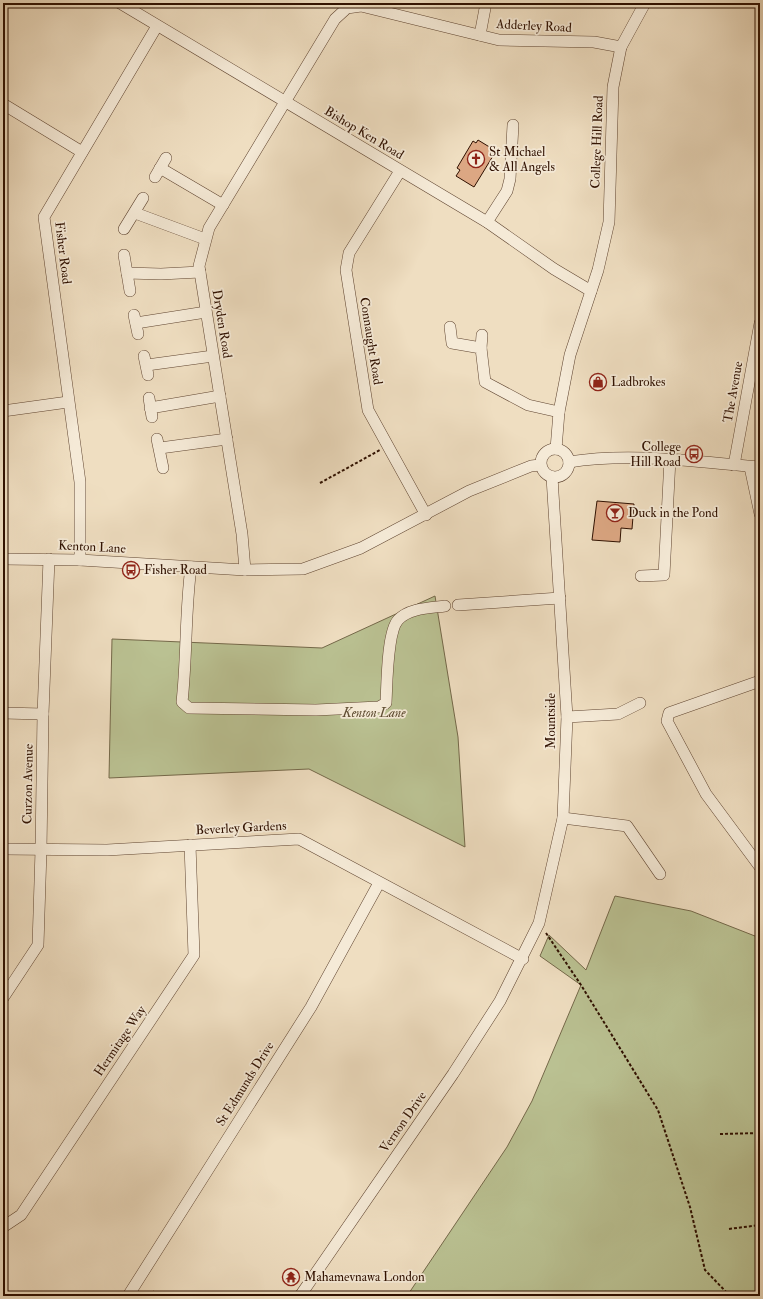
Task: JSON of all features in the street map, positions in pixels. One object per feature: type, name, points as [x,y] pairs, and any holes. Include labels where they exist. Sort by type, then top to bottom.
[{"type":"street","name":"Bishop Ken Road","points":[[120,3],[487,222],[554,269],[590,291]]},
{"type":"street","points":[[480,35],[486,3]]},
{"type":"street","name":"College Hill Road","points":[[556,449],[559,412],[570,355],[609,222],[613,87],[620,47],[644,3]]},
{"type":"street","name":"Adderley Road","points":[[284,101],[335,19],[347,8],[361,6],[499,40],[594,42],[620,47]]},
{"type":"street","name":"Fisher Road","points":[[80,560],[80,482],[44,217],[157,26]]},
{"type":"street","name":"Dryden Road","points":[[245,570],[242,534],[199,266],[205,239],[223,205],[284,101]]},
{"type":"street","points":[[3,104],[82,152]]},
{"type":"street","points":[[487,222],[508,191],[513,125]]},
{"type":"street","points":[[161,167],[223,205]]},
{"type":"street","name":"Connaught Road","points":[[400,171],[349,253],[346,270],[368,410],[426,515]]},
{"type":"street","points":[[124,229],[143,198]]},
{"type":"street","points":[[135,213],[205,239]]},
{"type":"street","points":[[124,255],[130,291]]},
{"type":"street","points":[[128,273],[161,274],[200,272]]},
{"type":"street","points":[[136,324],[206,312]]},
{"type":"street","name":"The Avenue","points":[[734,465],[760,323]]},
{"type":"street","points":[[450,327],[452,343],[481,348]]},
{"type":"street","points":[[482,335],[481,348],[484,382],[528,405],[559,412]]},
{"type":"street","points":[[146,365],[213,356]]},
{"type":"street","points":[[150,408],[220,396]]},
{"type":"street","points":[[3,411],[68,402]]},
{"type":"street","points":[[163,468],[159,444],[227,439]]},
{"type":"street","points":[[556,449],[563,452],[569,462],[564,474],[552,477],[544,473],[540,465],[545,453],[556,449]]},
{"type":"street","points":[[569,462],[604,459],[670,459],[755,467],[760,514]]},
{"type":"street","points":[[641,576],[664,576],[670,459]]},
{"type":"street","name":"Kenton Lane","points":[[3,559],[80,560],[245,570],[303,569],[361,548],[426,515],[468,491],[531,466],[540,465]]},
{"type":"street","name":"Mountside","points":[[522,959],[539,923],[563,818],[567,716],[552,477]]},
{"type":"street","name":"Curzon Avenue","points":[[3,998],[38,945],[43,714],[49,559]]},
{"type":"street","points":[[190,567],[186,605],[186,659],[182,702],[189,708],[316,710],[379,707],[386,703],[392,632],[398,620],[418,609],[445,606]]},
{"type":"street","points":[[458,605],[560,598]]},
{"type":"street","points":[[760,680],[669,713],[667,720],[706,794],[760,867]]},
{"type":"street","points":[[567,716],[618,714],[640,703]]},
{"type":"street","points":[[3,713],[43,714]]},
{"type":"street","points":[[563,818],[627,826],[660,874]]},
{"type":"street","name":"Beverley Gardens","points":[[3,849],[107,850],[299,839],[522,959]]},
{"type":"street","name":"Hermitage Way","points":[[3,1227],[21,1215],[194,955],[190,845]]},
{"type":"street","name":"St Edmunds Drive","points":[[128,1296],[311,1007],[379,883]]},
{"type":"street","name":"Vernon Drive","points":[[300,1296],[453,1074],[500,1001],[522,959]]},
{"type":"path","points":[[320,483],[388,446]]},
{"type":"path","points":[[539,923],[581,985],[658,1110],[690,1207],[705,1270],[730,1296]]},
{"type":"path","points":[[720,1134],[760,1133]]},
{"type":"path","points":[[729,1229],[760,1225]]},
{"type":"green space","name":"Kenton Lane","points":[[435,596],[458,737],[465,847],[309,769],[109,778],[112,639],[322,648]]},
{"type":"green space","points":[[615,896],[691,911],[760,938],[760,1296],[407,1296],[507,1147],[532,1101],[581,985],[540,956],[549,935],[586,970]]},
{"type":"building","name":"St Michael & All Angels","points":[[478,140],[496,151],[474,187],[456,176],[460,170],[457,168],[473,141],[476,143]]},
{"type":"building","name":"Duck in the Pond","points":[[597,501],[634,504],[632,529],[621,528],[620,542],[592,540]]},
{"type":"building","points":[[153,1291],[161,1296],[149,1296]]},
{"type":"place","name":"St Michael & All Angels","points":[[476,159]]},
{"type":"place","name":"Ladbrokes","points":[[598,382]]},
{"type":"place","name":"College Hill Road","points":[[694,454]]},
{"type":"place","name":"Duck in the Pond","points":[[615,513]]},
{"type":"place","name":"Fisher Road","points":[[131,570]]},
{"type":"place","name":"Mahamevnawa London","points":[[291,1277]]}]
